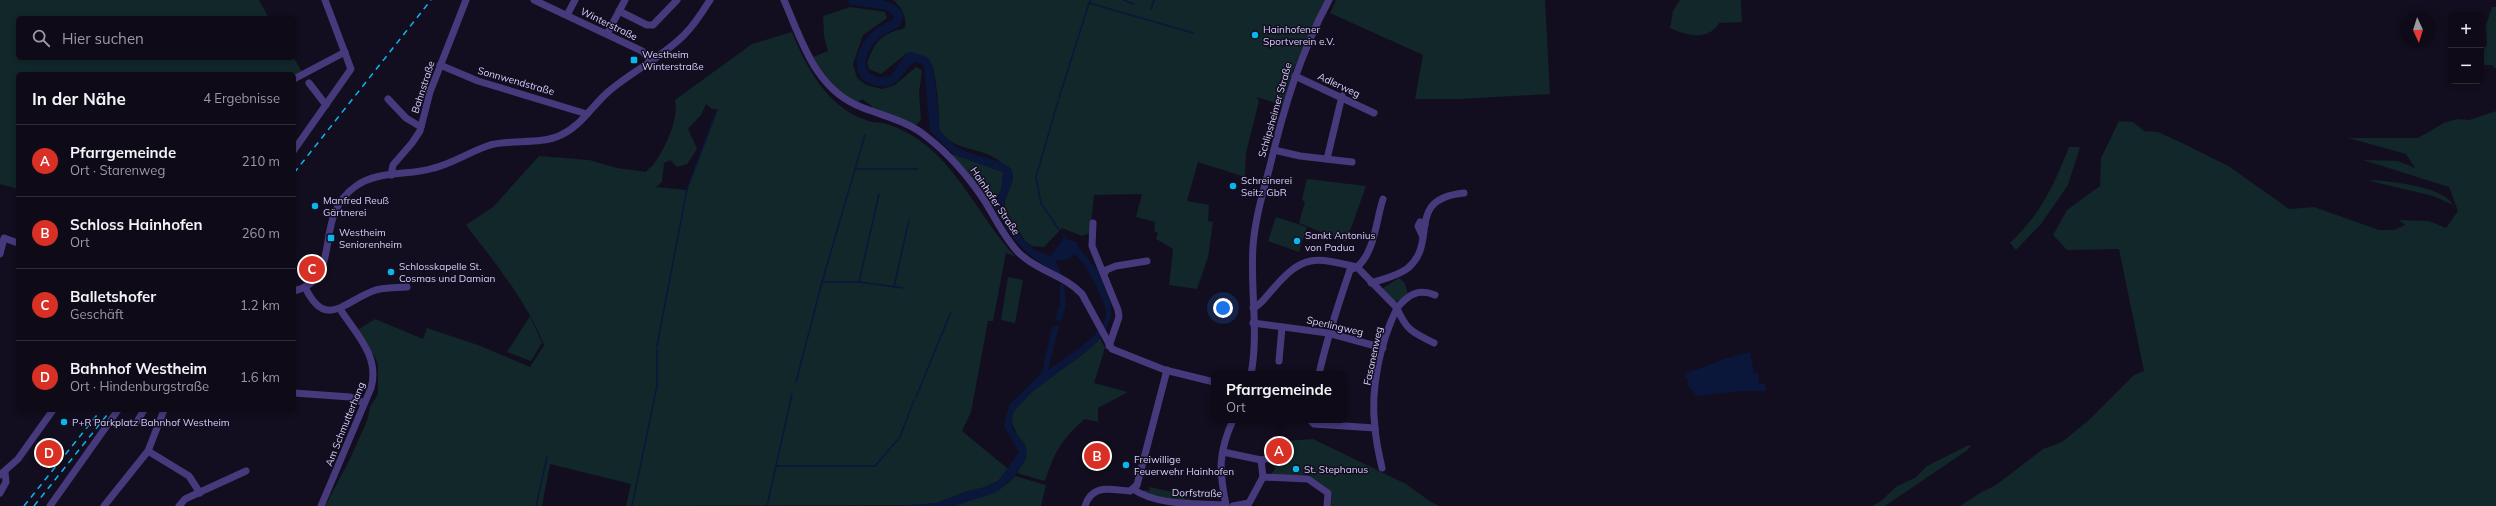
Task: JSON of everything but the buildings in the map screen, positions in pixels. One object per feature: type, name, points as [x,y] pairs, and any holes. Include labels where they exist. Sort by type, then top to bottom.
[{"type":"street","points":[[296,144],[351,71],[351,65],[325,0]]},
{"type":"street","name":"Bahnstraße","points":[[391,175],[393,165],[412,143],[421,127],[440,65],[466,0]]},
{"type":"street","name":"Winterstraße","points":[[534,0],[642,51],[650,60]]},
{"type":"street","points":[[567,15],[575,0]]},
{"type":"street","points":[[607,34],[625,0]]},
{"type":"street","points":[[619,11],[647,25],[653,25],[677,0]]},
{"type":"street","points":[[296,290],[306,287],[315,281],[322,271],[330,223],[342,199],[364,181],[440,167],[496,144],[555,137],[574,127],[611,90],[687,33],[710,0]]},
{"type":"street","name":"Hainhofer Straße","points":[[784,0],[806,51],[825,82],[848,100],[907,124],[936,144],[967,176],[1019,253],[1047,272],[1066,281],[1082,294],[1108,344]]},
{"type":"street","name":"Schlipsheimer Straße","points":[[1251,371],[1253,244],[1259,209],[1295,76],[1310,35],[1329,0]]},
{"type":"street","points":[[296,78],[345,52]]},
{"type":"street","name":"Sonnwendstraße","points":[[440,65],[478,81],[587,114]]},
{"type":"street","name":"Adlerweg","points":[[1295,76],[1342,96],[1374,113]]},
{"type":"street","points":[[309,83],[326,105]]},
{"type":"street","points":[[1327,159],[1342,96]]},
{"type":"street","points":[[388,99],[406,118],[421,127]]},
{"type":"street","points":[[1274,150],[1300,156],[1352,162]]},
{"type":"street","points":[[1371,283],[1409,267],[1419,250],[1430,209],[1438,200],[1464,194]]},
{"type":"street","points":[[1320,371],[1328,333],[1350,270],[1356,267],[1368,252],[1383,199]]},
{"type":"street","points":[[1093,223],[1092,246],[1105,274],[1118,310],[1119,317],[1108,344],[1116,351],[1167,370],[1211,381]]},
{"type":"street","points":[[0,254],[4,238],[16,242]]},
{"type":"street","points":[[1253,308],[1285,274],[1307,261],[1322,258],[1356,267],[1397,308],[1404,325],[1413,333],[1434,343]]},
{"type":"street","points":[[1105,274],[1106,270],[1116,266],[1147,261]]},
{"type":"street","points":[[306,287],[312,301],[320,308],[330,311],[340,309],[373,291],[407,287]]},
{"type":"street","points":[[1397,308],[1408,296],[1420,291],[1435,295]]},
{"type":"street","name":"Fasanenweg","points":[[1382,468],[1375,428],[1375,395],[1383,348],[1397,308]]},
{"type":"street","name":"Am Schmutterhang","points":[[321,506],[373,381],[374,367],[369,353],[340,309]]},
{"type":"street","name":"Sperlingweg","points":[[1253,323],[1328,333],[1383,348]]},
{"type":"street","points":[[1279,361],[1282,327]]},
{"type":"street","points":[[1085,506],[1088,498],[1097,490],[1133,489],[1137,485],[1167,370]]},
{"type":"street","points":[[296,393],[350,397],[364,403]]},
{"type":"street","points":[[0,493],[6,482],[3,474],[45,424],[52,412]]},
{"type":"street","points":[[50,506],[117,412]]},
{"type":"street","points":[[138,420],[143,412]]},
{"type":"street","points":[[104,506],[148,451],[163,412]]},
{"type":"street","name":"Dorfstraße","points":[[1133,489],[1150,498],[1176,504],[1230,506],[1220,464],[1232,423]]},
{"type":"street","points":[[1313,423],[1375,428]]},
{"type":"street","points":[[148,451],[190,476],[200,493]]},
{"type":"street","points":[[1223,452],[1261,460],[1277,457]]},
{"type":"street","points":[[1230,506],[1252,505],[1263,477],[1261,460]]},
{"type":"street","points":[[179,506],[186,499],[246,471]]},
{"type":"street","points":[[1263,477],[1308,479],[1328,494],[1327,506]]},
{"type":"green space","points":[[0,0],[259,0],[268,16],[16,16],[16,60],[295,60],[302,72],[296,76],[296,72],[16,72],[16,188],[0,184]]},
{"type":"green space","points":[[893,0],[1326,0],[1293,70],[1283,105],[1256,97],[1259,101],[1246,153],[1245,177],[1198,162],[1187,201],[1209,205],[1208,221],[1213,222],[1208,257],[1197,289],[1169,285],[1173,249],[1156,239],[1158,233],[1154,231],[1155,222],[1136,217],[1142,194],[1094,195],[1090,233],[1082,236],[1062,228],[1044,247],[1032,246],[1026,242],[1005,210],[1005,201],[1013,177],[1005,166],[987,154],[957,145],[948,140],[939,130],[936,88],[931,63],[907,53],[881,74],[869,69],[867,63],[876,43],[890,33],[905,28],[903,12]]},
{"type":"green space","points":[[1336,0],[1545,0],[1550,94],[1460,99],[1415,99],[1423,55],[1330,13]]},
{"type":"green space","points":[[1680,0],[1741,0],[1742,22],[1719,23],[1715,29],[1704,35],[1690,35],[1677,31],[1670,28],[1673,11]]},
{"type":"green space","points":[[850,7],[885,12],[887,18],[863,35],[853,64],[857,78],[866,85],[882,89],[895,85],[916,67],[922,70],[919,93],[921,120],[915,126],[871,108],[872,106],[862,99],[857,103],[826,78],[817,65],[813,57],[828,51],[824,36],[823,16]]},
{"type":"green space","points":[[2492,7],[2496,7],[2496,69],[2492,65],[2484,65],[2484,50],[2487,44],[2486,25]]},
{"type":"green space","points":[[792,32],[811,72],[829,96],[852,114],[868,121],[883,123],[898,128],[918,139],[930,148],[957,178],[994,231],[1015,256],[1006,253],[993,321],[988,321],[971,412],[962,431],[1008,469],[998,481],[981,489],[968,491],[937,503],[917,505],[626,506],[631,484],[550,464],[542,506],[325,506],[349,461],[367,421],[370,407],[378,394],[378,365],[375,357],[356,331],[375,319],[423,339],[427,328],[478,345],[530,367],[544,345],[537,328],[509,282],[466,225],[493,207],[539,156],[589,160],[617,168],[646,172],[659,157],[667,141],[675,116],[675,100],[752,44]],"holes":[[[706,104],[712,109],[718,109],[687,190],[656,187],[662,182],[664,163],[670,160],[677,167],[687,164],[697,149],[688,129],[701,115]]]},
{"type":"green space","points":[[2496,111],[2496,506],[1960,506],[1996,485],[2043,449],[2062,442],[2089,420],[2134,375],[2144,371],[2119,249],[2067,250],[2053,235],[2067,210],[2100,186],[2101,158],[2119,121],[2133,122],[2144,131],[2158,132],[2230,167],[2289,209],[2314,207],[2379,230],[2394,230],[2405,225],[2399,220],[2429,221],[2446,228],[2458,211],[2449,187],[2363,160],[2398,161],[2415,168],[2406,154],[2348,138],[2418,138],[2444,123],[2457,119],[2469,120]]},
{"type":"green space","points":[[2069,147],[2080,147],[2068,185],[2041,224],[2016,250],[2010,243],[2030,221],[2046,198]]},
{"type":"green space","points":[[953,154],[1003,172],[1001,190],[993,207],[952,156]]},
{"type":"green space","points":[[1307,179],[1366,186],[1346,242],[1299,223],[1305,202],[1302,199]]},
{"type":"green space","points":[[2376,180],[2418,186],[2439,194],[2453,205],[2433,196],[2370,181]]},
{"type":"green space","points":[[1276,217],[1307,227],[1299,252],[1268,241]]},
{"type":"green space","points":[[1008,277],[1023,280],[1015,323],[1001,320]]},
{"type":"green space","points":[[1399,278],[1405,283],[1408,295],[1396,302],[1380,290]]},
{"type":"green space","points":[[530,316],[542,343],[531,361],[507,352]]},
{"type":"green space","points":[[1100,338],[1105,348],[1094,383],[1128,392],[1098,408],[1098,422],[1085,419],[1070,433],[1056,454],[1045,481],[1020,474],[1017,472],[1019,469],[1020,460],[1020,445],[1012,421],[1014,411],[1031,391],[1079,357]]},
{"type":"green space","points":[[1313,439],[1406,484],[1431,502],[1440,506],[1330,506],[1332,494],[1311,479],[1310,474],[1288,476],[1271,474],[1275,469],[1273,463],[1287,460],[1285,441]]},
{"type":"green space","points":[[1969,445],[1971,446],[1966,451],[1885,506],[1872,506],[1881,501],[1897,486],[1915,478],[1927,466]]},
{"type":"green space","points":[[1015,476],[1046,485],[1041,506],[954,506],[986,495],[1002,487]]},
{"type":"green space","points":[[1150,487],[1185,495],[1184,498],[1187,499],[1190,497],[1189,500],[1185,502],[1144,493],[1144,490],[1149,491]]},
{"type":"water","points":[[912,52],[927,57],[933,66],[940,131],[950,141],[966,152],[1002,163],[1011,169],[1013,178],[1004,204],[1011,223],[1021,236],[1036,251],[1051,256],[1063,239],[1062,232],[1067,239],[1077,242],[1078,247],[1098,271],[1111,304],[1111,317],[1106,330],[1092,347],[1032,392],[1014,411],[1012,417],[1013,430],[1025,444],[1027,452],[1026,459],[1015,476],[997,492],[954,506],[896,506],[937,503],[968,491],[989,486],[998,481],[1019,452],[1004,426],[1009,405],[1042,373],[1052,327],[1059,326],[1048,370],[1072,354],[1098,331],[1104,323],[1106,312],[1091,276],[1078,257],[1074,254],[1069,259],[1055,261],[1062,275],[1040,263],[1013,238],[993,206],[1001,190],[1003,172],[953,154],[930,131],[924,65],[915,62],[893,84],[880,86],[878,78],[891,76],[907,53]]},
{"type":"water","points":[[1060,283],[1064,285],[1066,305],[1061,321],[1055,319],[1060,304]]},
{"type":"water","points":[[1750,352],[1754,373],[1758,373],[1759,384],[1765,384],[1766,391],[1742,391],[1697,396],[1687,385],[1688,380],[1684,374],[1730,357]]},
{"type":"waterway","points":[[852,0],[890,7],[899,16],[896,23],[872,38],[864,51],[861,64],[862,70],[866,76],[872,80],[884,82],[890,81]]},
{"type":"waterway","points":[[1059,98],[1090,0]]},
{"type":"waterway","points":[[1123,0],[1134,4]]},
{"type":"waterway","points":[[1151,9],[1154,0]]},
{"type":"waterway","points":[[1089,3],[1193,33]]},
{"type":"waterway","points":[[1058,101],[1036,177],[1041,203],[1059,230]]},
{"type":"waterway","points":[[657,346],[687,189],[717,110]]},
{"type":"waterway","points":[[796,382],[822,282],[865,135]]},
{"type":"waterway","points":[[857,169],[917,169]]},
{"type":"waterway","points":[[859,282],[879,194]]},
{"type":"waterway","points":[[894,287],[909,220]]},
{"type":"waterway","points":[[822,282],[859,282],[904,288]]},
{"type":"waterway","points":[[916,397],[951,312]]},
{"type":"waterway","points":[[632,506],[657,386],[657,349]]},
{"type":"waterway","points":[[767,506],[792,394]]},
{"type":"waterway","points":[[777,466],[875,466],[900,437],[914,400]]},
{"type":"waterway","points":[[536,506],[547,457]]},
{"type":"railway","points":[[296,170],[431,0]]},
{"type":"railway","points":[[24,506],[99,412]]},
{"type":"railway","points":[[34,506],[109,412]]},
{"type":"place","name":"Hainhofener Sportverein e.V.","points":[[1255,35]]},
{"type":"place","name":"Westheim Winterstraße","points":[[634,60]]},
{"type":"place","name":"Schreinerei Seitz GbR","points":[[1233,186]]},
{"type":"place","name":"Manfred Reuß Gärtnerei","points":[[315,206]]},
{"type":"place","name":"Westheim Seniorenheim","points":[[331,238]]},
{"type":"place","name":"Sankt Antonius von Padua","points":[[1297,241]]},
{"type":"place","name":"Balletshofer","points":[[312,269]]},
{"type":"place","name":"Schlosskapelle St. Cosmas und Damian","points":[[391,272]]},
{"type":"place","name":"P+R Parkplatz Bahnhof Westheim","points":[[64,422]]},
{"type":"place","name":"Pfarrgemeinde","points":[[1279,451]]},
{"type":"place","name":"Bahnhof Westheim","points":[[49,453]]},
{"type":"place","name":"Schloss Hainhofen","points":[[1097,456]]},
{"type":"place","name":"Freiwillige Feuerwehr Hainhofen","points":[[1126,465]]},
{"type":"place","name":"St. Stephanus","points":[[1296,469]]}]
